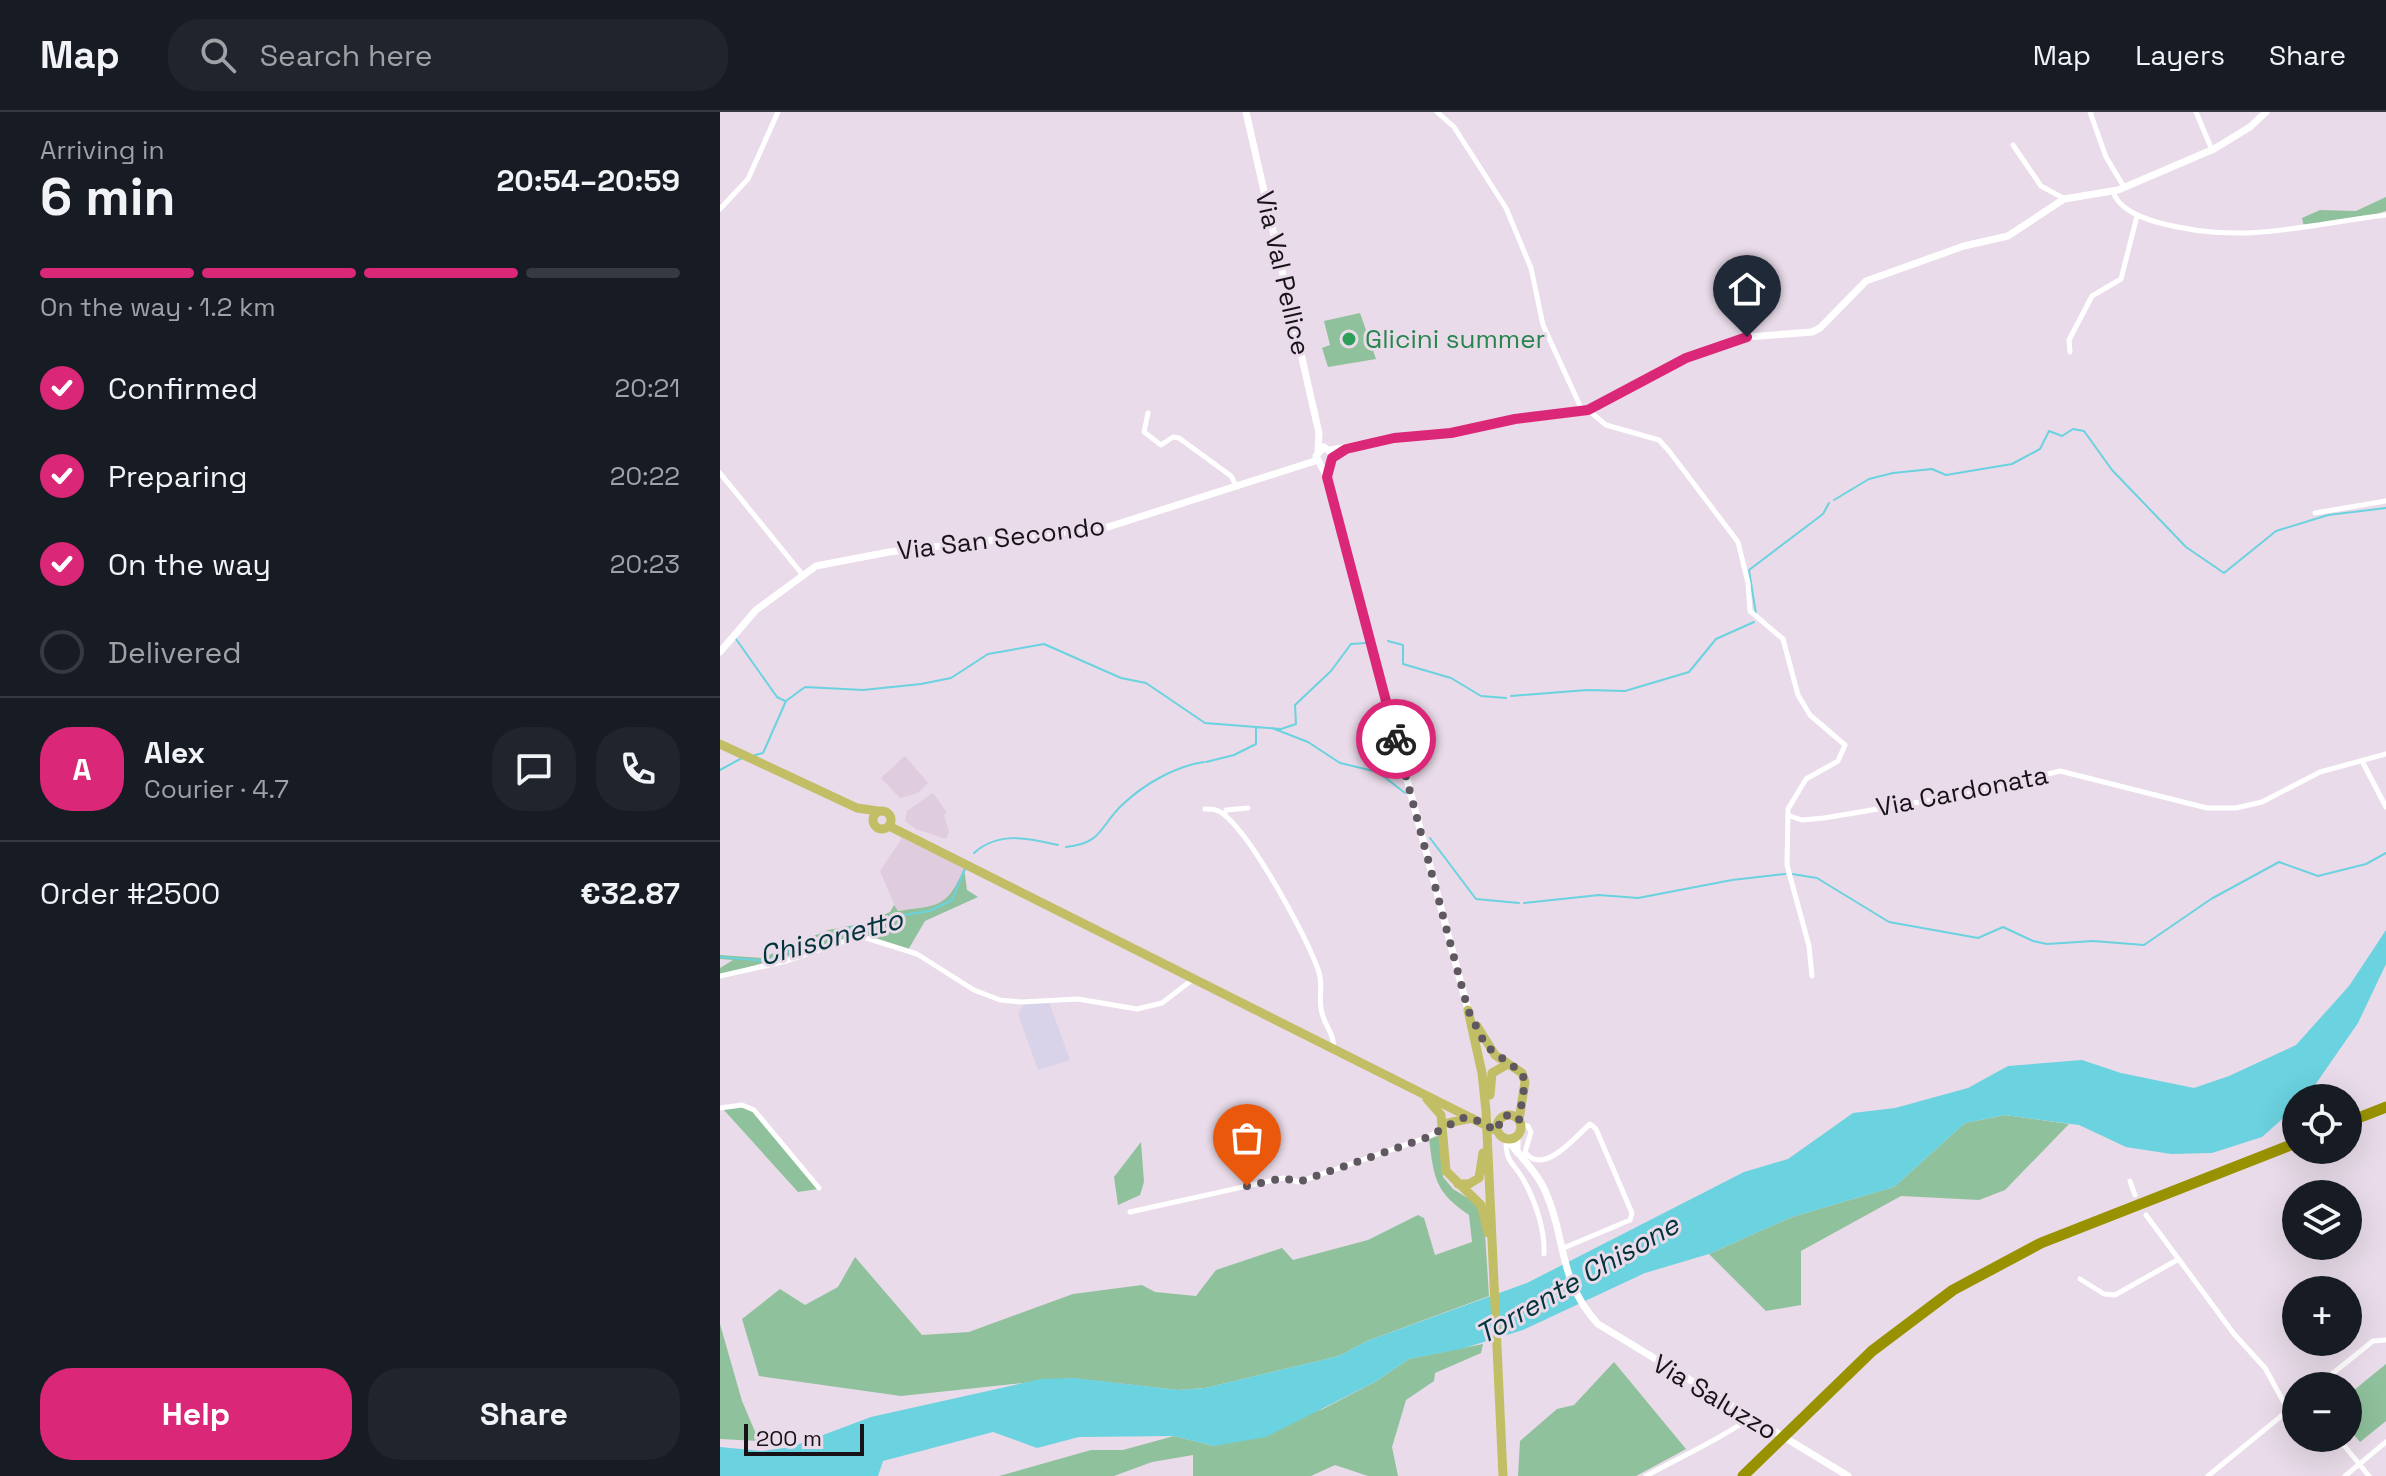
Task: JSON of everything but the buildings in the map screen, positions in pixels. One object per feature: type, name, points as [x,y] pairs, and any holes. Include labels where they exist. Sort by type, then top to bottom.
[{"type":"highway","points":[[2362,1118],[2386,1109]]},
{"type":"highway","points":[[1745,1476],[1872,1351],[1953,1290],[2010,1257],[2282,1151]]},
{"type":"main road","points":[[720,744],[857,808],[887,812],[890,822],[998,881],[1333,1049],[1449,1105],[1489,1121],[1519,1127]]},
{"type":"main road","points":[[857,808],[881,829],[890,822]]},
{"type":"main road","points":[[873,824],[872,818],[878,811]]},
{"type":"main road","points":[[1468,1010],[1486,1046],[1522,1073],[1525,1082],[1519,1102],[1519,1127],[1506,1138],[1489,1121]]},
{"type":"main road","points":[[1454,1182],[1469,1184],[1482,1172],[1489,1121],[1468,1010]]},
{"type":"main road","points":[[1503,1476],[1501,1360],[1488,1146],[1492,1073],[1498,1066],[1512,1064]]},
{"type":"main road","points":[[1400,1082],[1422,1095],[1444,1122]]},
{"type":"main road","points":[[1444,1122],[1489,1121],[1519,1102]]},
{"type":"main road","points":[[1449,1105],[1444,1122],[1446,1171],[1484,1211],[1495,1262]]},
{"type":"street","points":[[720,209],[748,179],[778,112]]},
{"type":"street","name":"Via Val Pellice","points":[[1246,112],[1324,455]]},
{"type":"street","points":[[1437,112],[1454,127],[1506,208],[1531,268],[1543,325],[1585,411],[1606,425],[1659,440],[1697,487],[1742,549],[1753,617],[1783,639],[1798,695],[1810,715],[1845,745],[1838,761],[1801,784],[1788,809],[1787,865],[1809,946],[1812,976]]},
{"type":"street","points":[[2090,112],[2106,157],[2124,187]]},
{"type":"street","points":[[2196,112],[2212,150]]},
{"type":"street","points":[[1468,1010],[1327,477],[1324,455],[1394,438],[1451,433],[1492,422],[1585,411],[1686,358],[1747,337],[1812,332],[1820,328],[1866,281],[1964,246],[2008,236],[2064,199],[2113,192],[2212,150],[2250,127],[2266,112]]},
{"type":"street","points":[[2013,145],[2041,186],[2064,199]]},
{"type":"street","points":[[2113,192],[2137,216],[2187,230],[2238,235],[2287,232],[2386,212]]},
{"type":"street","points":[[2070,352],[2069,340],[2092,296],[2121,279],[2137,216]]},
{"type":"street","points":[[1148,413],[1144,432],[1152,440],[1161,445],[1173,437],[1179,438],[1231,476],[1238,488]]},
{"type":"street","name":"Via San Secondo","points":[[720,652],[756,610],[816,566],[889,552],[1108,527],[1238,488],[1324,455]]},
{"type":"street","points":[[720,473],[802,574]]},
{"type":"street","points":[[2315,513],[2386,501]]},
{"type":"street","name":"Via Cardonata","points":[[1790,816],[1802,820],[1824,818],[1968,794],[2060,771],[2220,810],[2262,802],[2320,772],[2386,754]]},
{"type":"street","points":[[2362,761],[2386,807]]},
{"type":"street","points":[[1225,814],[1226,810],[1248,808]]},
{"type":"street","points":[[1205,809],[1215,809],[1225,814],[1254,850],[1318,970],[1324,991],[1321,1008],[1334,1043],[1333,1049]]},
{"type":"street","points":[[720,976],[787,961],[860,936],[917,954],[984,995],[1012,1001],[1078,999],[1137,1009],[1162,1003],[1193,979]]},
{"type":"street","points":[[720,1108],[742,1105],[754,1110],[819,1188]]},
{"type":"street","points":[[1130,1212],[1283,1178],[1299,1182],[1428,1137],[1444,1122]]},
{"type":"street","points":[[1506,1138],[1547,1194],[1563,1249],[1633,1216],[1596,1129],[1590,1124],[1555,1154],[1541,1161],[1528,1158],[1525,1152],[1531,1132],[1528,1126],[1519,1127],[1517,1152]]},
{"type":"street","points":[[1506,1138],[1508,1164],[1523,1180],[1542,1230],[1544,1254]]},
{"type":"street","points":[[2130,1181],[2141,1206],[2177,1260],[2234,1334],[2265,1368],[2282,1399]]},
{"type":"street","name":"Via Saluzzo","points":[[1563,1249],[1588,1311],[1611,1334],[1848,1476]]},
{"type":"street","points":[[2080,1279],[2104,1294],[2115,1295],[2177,1260]]},
{"type":"street","points":[[2334,1372],[2373,1341],[2383,1340]]},
{"type":"street","points":[[2208,1476],[2282,1415]]},
{"type":"street","points":[[1646,1476],[1688,1452],[1708,1446],[1750,1418]]},
{"type":"street","points":[[2345,1476],[2386,1442]]},
{"type":"street","points":[[2349,1452],[2369,1476]]},
{"type":"shaded area","points":[[905,756],[928,783],[918,793],[900,798],[881,778]]},
{"type":"shaded area","points":[[933,793],[947,813],[944,815],[949,832],[946,839],[916,829],[905,821],[907,811]]},
{"type":"shaded area","points":[[902,838],[964,868],[953,895],[941,905],[897,911],[880,871]]},
{"type":"shaded area","points":[[1049,1002],[1070,1060],[1038,1070],[1018,1014],[1023,1005]]},
{"type":"green space","points":[[2386,197],[2386,211],[2361,219],[2304,227],[2302,218],[2320,210],[2356,211]]},
{"type":"green space","name":"Glicini summer","points":[[1360,313],[1376,359],[1328,367],[1322,348],[1330,345],[1324,321]]},
{"type":"green space","points":[[964,868],[967,890],[978,897],[925,921],[908,950],[863,935],[720,975],[720,968],[733,960],[720,959],[720,955],[762,958],[828,930],[865,923],[890,912],[894,905],[898,911],[940,903],[952,891]]},
{"type":"green space","points":[[740,1105],[753,1111],[818,1189],[798,1192],[723,1109]]},
{"type":"green space","points":[[2005,1115],[2069,1124],[2005,1190],[1979,1200],[1901,1196],[1801,1251],[1801,1305],[1766,1311],[1709,1254],[1792,1217],[1894,1187],[1965,1123]]},
{"type":"green space","points":[[1441,1135],[1443,1177],[1453,1189],[1476,1203],[1484,1218],[1489,1296],[1367,1341],[1339,1356],[1205,1388],[1178,1390],[1071,1378],[901,1396],[759,1376],[742,1319],[780,1289],[805,1305],[838,1287],[855,1257],[922,1335],[969,1332],[1073,1294],[1142,1285],[1155,1292],[1196,1296],[1216,1270],[1282,1248],[1293,1260],[1368,1240],[1418,1215],[1424,1218],[1435,1255],[1472,1242],[1469,1215],[1449,1199],[1435,1174],[1429,1139]]},
{"type":"green space","points":[[1141,1142],[1144,1182],[1140,1195],[1118,1205],[1114,1177]]},
{"type":"green space","points":[[720,1324],[742,1401],[759,1441],[720,1439]]},
{"type":"green space","points":[[1483,1344],[1481,1353],[1435,1373],[1434,1381],[1406,1400],[1392,1447],[1398,1476],[1368,1476],[1335,1465],[1311,1476],[1193,1476],[1193,1455],[1152,1462],[1114,1476],[999,1476],[1091,1450],[1123,1450],[1174,1436],[1214,1446],[1323,1409],[1375,1382],[1409,1359]]},
{"type":"green space","points":[[1614,1362],[1686,1449],[1636,1476],[1518,1476],[1520,1441],[1557,1409],[1574,1405]]},
{"type":"green space","points":[[2386,1364],[2386,1421],[2362,1440],[2362,1384]]},
{"type":"water","name":"Torrente Chisone","points":[[2386,930],[2386,964],[2358,1023],[2316,1084],[2282,1084],[2282,1119],[2262,1137],[2212,1153],[2171,1154],[2126,1147],[2079,1125],[2005,1115],[1965,1123],[1894,1187],[1792,1217],[1709,1254],[1645,1273],[1523,1330],[1461,1349],[1409,1359],[1375,1382],[1266,1437],[1214,1446],[1174,1436],[1079,1437],[1037,1448],[993,1432],[883,1461],[878,1476],[720,1476],[720,1447],[762,1451],[791,1447],[871,1417],[1041,1379],[1074,1378],[1178,1390],[1205,1388],[1339,1356],[1367,1341],[1527,1283],[1744,1172],[1788,1159],[1853,1113],[1895,1108],[1968,1088],[2008,1066],[2082,1060],[2121,1073],[2194,1088],[2229,1076],[2296,1045],[2349,986]]},
{"type":"waterway","points":[[1834,500],[1869,479],[1893,473],[1932,469],[1946,475],[2012,464],[2040,449],[2049,431],[2062,436],[2073,429],[2084,431],[2112,470],[2186,547],[2224,573],[2276,531],[2328,515],[2386,508]]},
{"type":"waterway","points":[[1756,614],[1749,570],[1823,514],[1829,503]]},
{"type":"waterway","points":[[1511,696],[1587,690],[1625,691],[1689,672],[1716,639],[1754,622]]},
{"type":"waterway","points":[[736,639],[777,697],[785,701]]},
{"type":"waterway","points":[[1388,641],[1403,645],[1403,664],[1451,678],[1481,696],[1506,698]]},
{"type":"waterway","name":"Chisonetto","points":[[755,755],[763,753],[786,701],[805,687],[863,690],[921,684],[951,678],[988,654],[1044,644],[1121,678],[1146,683],[1205,723],[1281,729],[1296,724],[1295,705],[1331,671],[1351,644],[1366,643]]},
{"type":"waterway","name":"Chisonetto","points":[[1206,762],[1234,755],[1256,744],[1256,727]]},
{"type":"waterway","points":[[1272,728],[1308,742],[1340,763],[1378,772],[1405,793]]},
{"type":"waterway","name":"Chisonetto","points":[[720,770],[742,758]]},
{"type":"waterway","name":"Chisonetto","points":[[1066,847],[1094,838],[1122,805],[1140,790],[1171,772],[1204,762]]},
{"type":"waterway","points":[[1430,838],[1476,899],[1519,903]]},
{"type":"waterway","name":"Chisonetto","points":[[974,853],[993,841],[1003,839],[1058,845]]},
{"type":"waterway","points":[[1792,874],[1817,878],[1889,922],[1978,938],[2003,927],[2047,944],[2093,941],[2144,945],[2211,899],[2279,862],[2318,876],[2366,864],[2386,853]]},
{"type":"waterway","name":"Chisonetto","points":[[720,957],[766,961],[839,931],[891,917],[930,911],[952,900],[965,869]]},
{"type":"waterway","points":[[1524,903],[1599,895],[1638,898],[1732,880],[1785,874]]},
{"type":"way so far","points":[[1247,1186],[1283,1178],[1299,1182],[1428,1137],[1448,1123],[1462,1118],[1472,1118],[1497,1131],[1497,1122],[1502,1116],[1513,1115],[1519,1120],[1519,1102],[1525,1082],[1518,1066],[1503,1061],[1486,1046],[1468,1010],[1396,739]]},
{"type":"place","name":"Glicini summer","points":[[1349,339]]},
{"type":"route","points":[[1396,739],[1327,477],[1332,458],[1346,449],[1394,438],[1451,433],[1484,424],[1588,410],[1601,406],[1652,374],[1686,358],[1747,337]]}]
